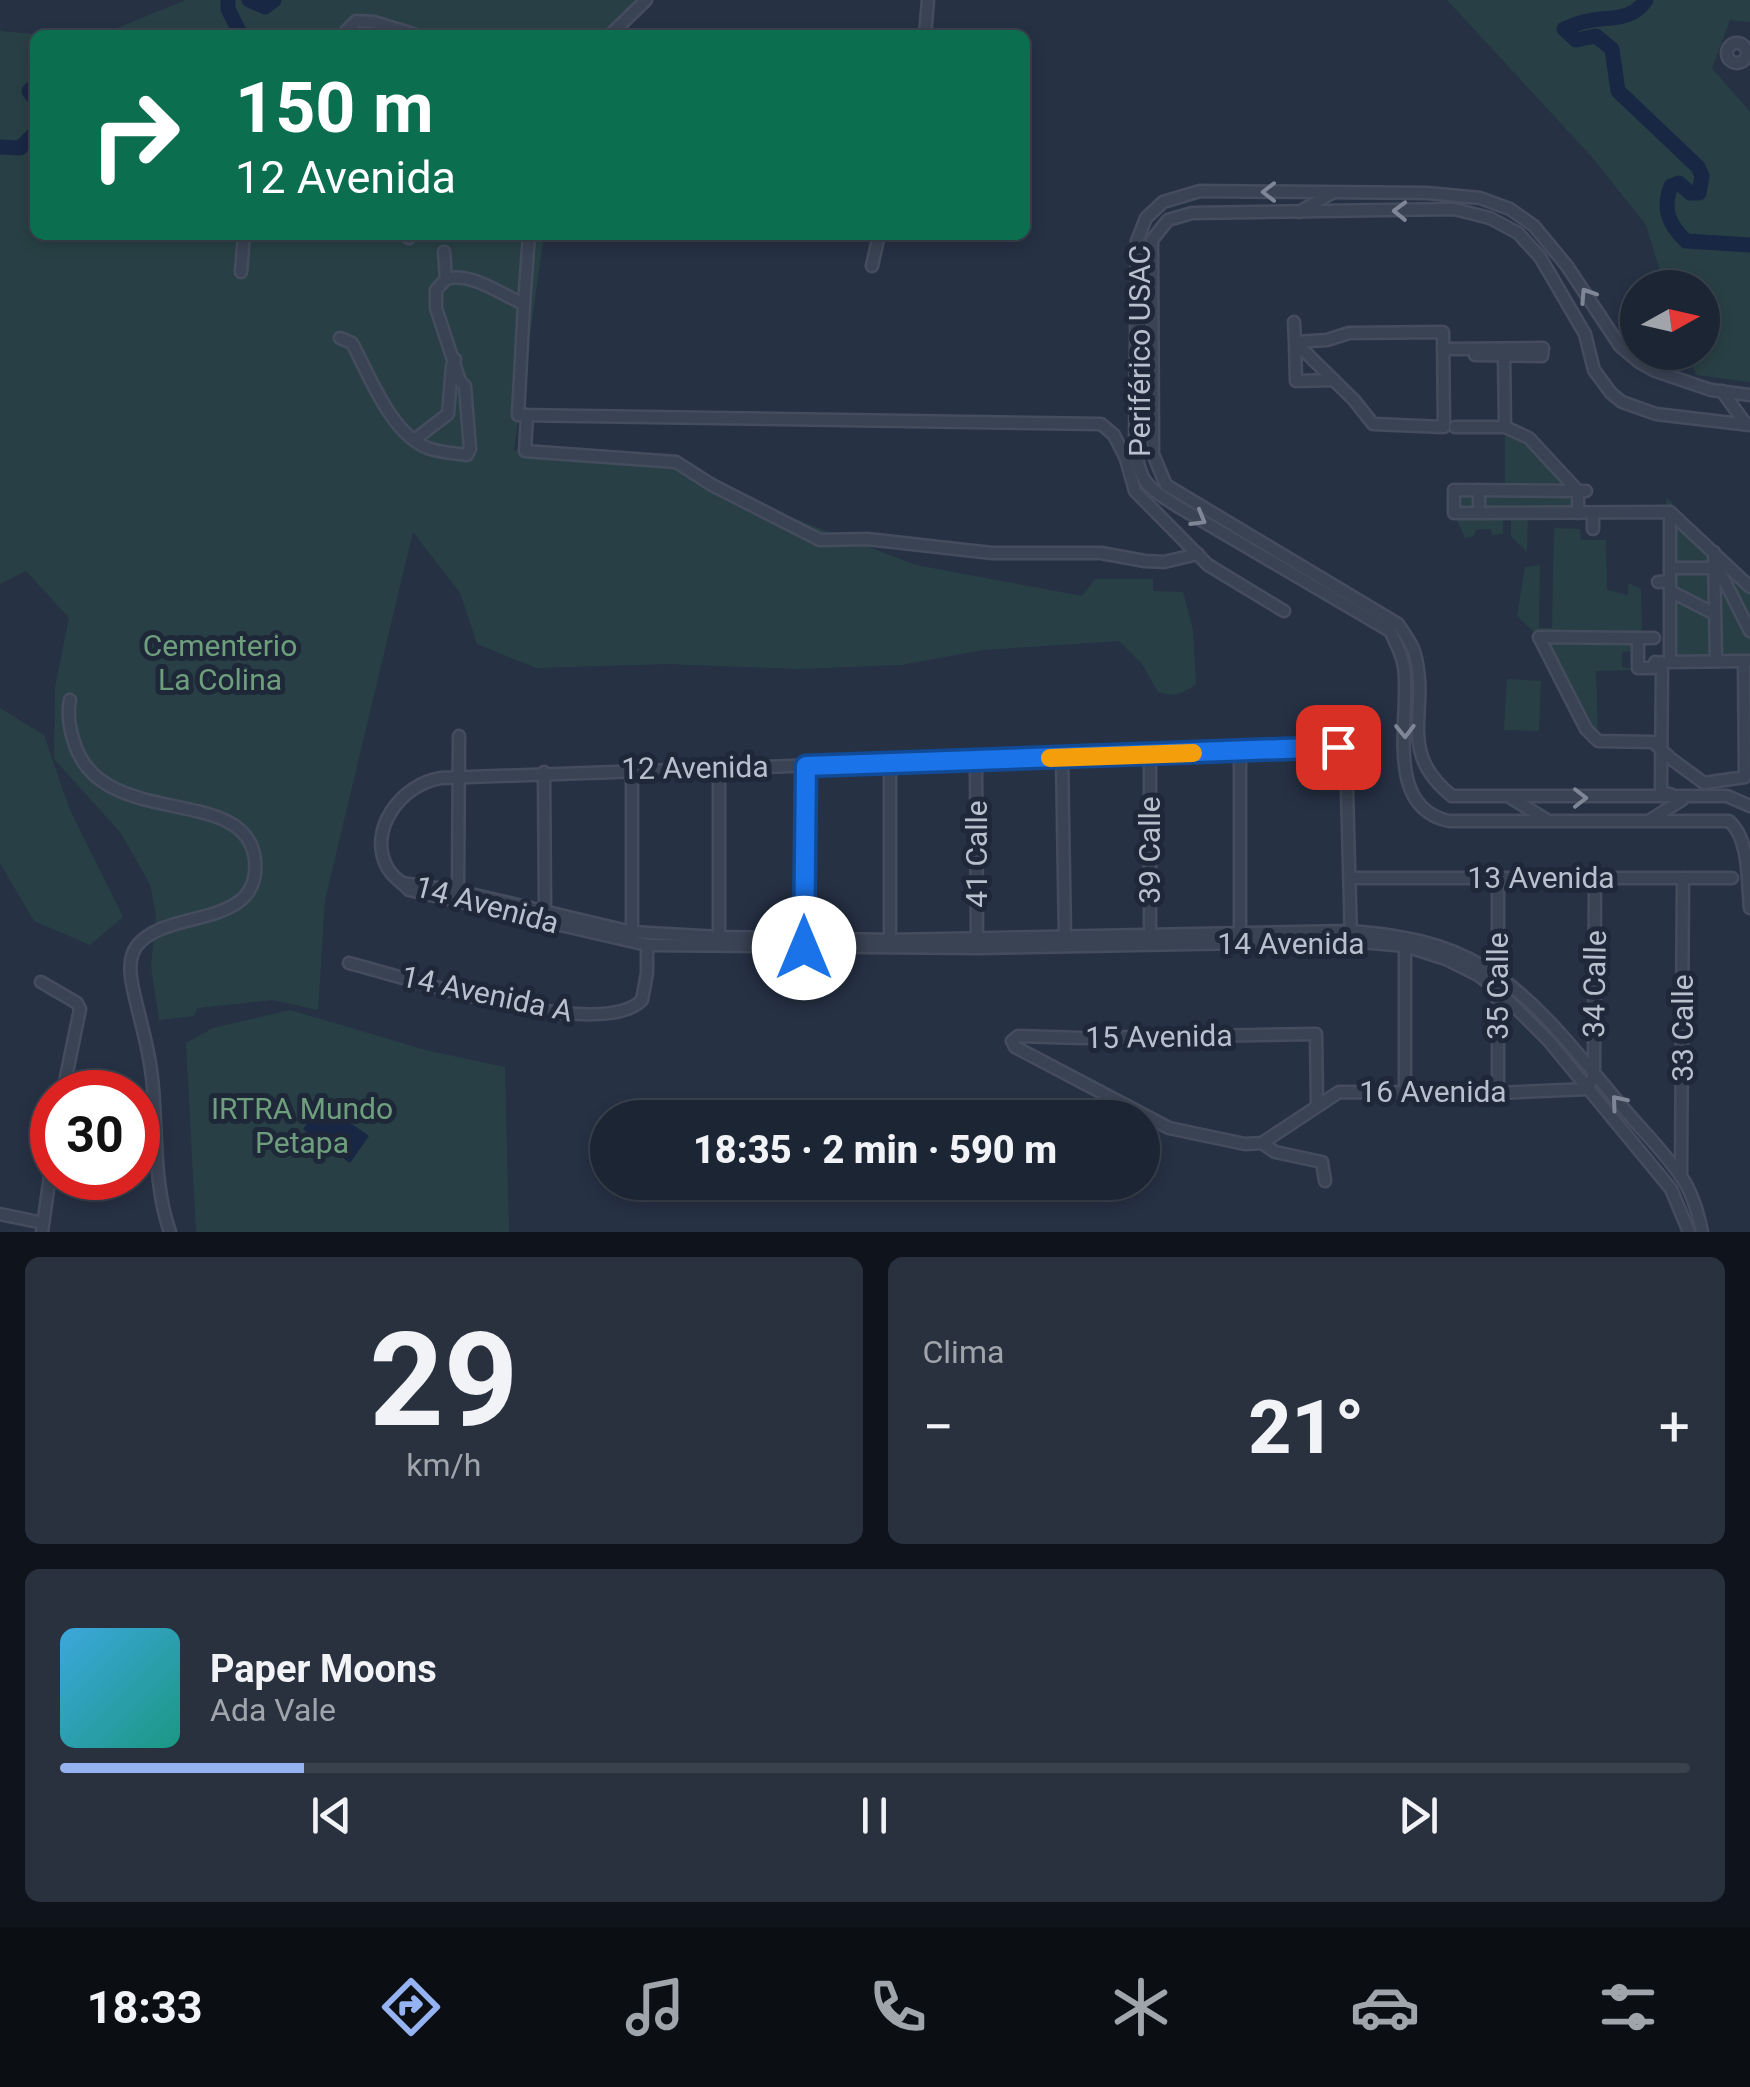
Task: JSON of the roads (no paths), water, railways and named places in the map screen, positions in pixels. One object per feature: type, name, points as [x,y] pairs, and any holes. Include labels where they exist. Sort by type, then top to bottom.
[{"type":"street","points":[[615,30],[646,0]]},
{"type":"street","points":[[925,30],[928,0]]},
{"type":"street","points":[[347,30],[356,21],[400,30]]},
{"type":"street","name":"Periférico USAC","points":[[1750,395],[1722,392],[1655,372],[1620,346],[1545,237],[1522,216],[1480,198],[1427,193],[1200,191],[1163,202],[1146,218],[1138,241],[1138,469],[1151,490],[1390,630],[1405,670],[1408,784],[1422,809],[1448,820],[1729,821],[1738,828],[1744,844],[1750,908]]},
{"type":"street","points":[[1298,212],[1333,192]]},
{"type":"street","points":[[1427,193],[1454,209]]},
{"type":"street","name":"Periférico USAC","points":[[1748,424],[1662,415],[1638,408],[1611,393],[1598,378],[1579,322],[1562,290],[1526,240],[1490,218],[1454,209],[1192,212],[1168,220],[1152,240],[1153,454],[1166,484],[1398,624],[1413,648],[1419,678],[1418,747],[1422,765],[1432,780],[1452,796],[1727,796],[1750,806]]},
{"type":"street","points":[[241,272],[244,240]]},
{"type":"street","points":[[528,240],[518,414],[1101,424],[1114,435],[1135,490],[1208,565],[1284,612]]},
{"type":"street","points":[[872,266],[878,240]]},
{"type":"street","points":[[444,252],[446,279]]},
{"type":"street","points":[[340,338],[352,343],[392,422],[429,449],[467,455],[470,450],[466,393],[436,308],[436,290],[454,276],[470,279],[524,304]]},
{"type":"street","points":[[1136,358],[1152,322]]},
{"type":"street","points":[[1294,322],[1296,381],[1334,380]]},
{"type":"street","points":[[1349,332],[1444,332],[1444,427],[1371,429],[1334,380],[1295,342],[1327,340],[1349,332]]},
{"type":"street","points":[[1444,349],[1542,348],[1542,356],[1475,354]]},
{"type":"street","points":[[1504,354],[1505,427]]},
{"type":"street","points":[[414,440],[448,414],[455,359]]},
{"type":"street","points":[[1722,392],[1730,408],[1748,424]]},
{"type":"street","points":[[1135,408],[1153,454]]},
{"type":"street","points":[[527,415],[524,451],[676,462],[712,485],[820,540],[868,540],[992,553],[1101,554],[1164,562],[1198,554]]},
{"type":"street","points":[[1455,426],[1505,427],[1529,438],[1582,491]]},
{"type":"street","points":[[1582,491],[1454,490],[1454,513],[1670,512],[1714,552],[1750,631]]},
{"type":"street","points":[[1479,490],[1479,513]]},
{"type":"street","points":[[1502,490],[1502,513]]},
{"type":"street","points":[[1536,491],[1537,513]]},
{"type":"street","points":[[1578,513],[1582,491]]},
{"type":"street","points":[[1638,638],[1637,667],[1654,668],[1662,662],[1747,661],[1744,777],[1738,788],[1663,794],[1660,790],[1662,662],[1670,638],[1666,585],[1670,568],[1670,512]]},
{"type":"street","points":[[1593,513],[1593,529]]},
{"type":"street","points":[[1670,568],[1720,568],[1750,587]]},
{"type":"street","points":[[1716,661],[1715,614],[1720,568]]},
{"type":"street","points":[[1666,585],[1715,614]]},
{"type":"street","points":[[1670,638],[1539,637],[1586,728],[1598,742],[1653,742],[1704,783],[1744,777]]},
{"type":"street","points":[[1654,638],[1662,662]]},
{"type":"street","points":[[70,700],[75,746],[80,759],[99,780],[116,792],[229,821],[245,836],[255,858],[249,892],[240,901],[149,935],[135,948],[132,957],[131,981],[151,1061],[158,1164],[170,1232]]},
{"type":"street","points":[[458,896],[460,736]]},
{"type":"street","name":"12 Avenida","points":[[402,882],[388,870],[383,852],[388,821],[404,792],[428,780],[544,772],[1338,747],[1346,752],[1350,878]]},
{"type":"street","points":[[1240,751],[1240,932]]},
{"type":"street","name":"39 Calle","points":[[1150,754],[1150,940]]},
{"type":"street","points":[[1062,758],[1065,937]]},
{"type":"street","name":"41 Calle","points":[[976,760],[978,942]]},
{"type":"street","points":[[890,763],[890,940]]},
{"type":"street","points":[[805,942],[806,766]]},
{"type":"street","points":[[719,768],[719,937]]},
{"type":"street","points":[[632,770],[632,937]]},
{"type":"street","points":[[544,772],[546,910]]},
{"type":"street","points":[[1510,798],[1547,820]]},
{"type":"street","points":[[1649,820],[1686,798]]},
{"type":"street","points":[[1350,878],[1351,936]]},
{"type":"street","name":"13 Avenida","points":[[1350,878],[1732,878]]},
{"type":"street","name":"35 Calle","points":[[1498,878],[1498,1093]]},
{"type":"street","name":"34 Calle","points":[[1588,1089],[1594,1074],[1595,878]]},
{"type":"street","name":"33 Calle","points":[[1682,1177],[1683,878]]},
{"type":"street","name":"14 Avenida","points":[[402,882],[410,890],[546,910],[647,945],[978,942],[1065,937],[1150,940],[1240,932],[1351,936],[1405,946],[1446,958],[1478,974],[1550,1042],[1671,1188],[1690,1232]]},
{"type":"street","name":"14 Avenida","points":[[458,896],[632,937],[978,942],[1407,936],[1448,950],[1498,977],[1594,1074],[1682,1177]]},
{"type":"street","name":"14 Avenida A","points":[[349,963],[526,1008],[580,1014],[625,1012],[638,1005],[645,994],[647,945]]},
{"type":"street","points":[[1405,946],[1405,1093]]},
{"type":"street","points":[[41,982],[80,1008],[67,1070]]},
{"type":"street","name":"15 Avenida","points":[[1262,1143],[1212,1139],[1168,1128],[1015,1047],[1012,1041],[1018,1036],[1316,1034],[1318,1105]]},
{"type":"street","name":"16 Avenida","points":[[1262,1143],[1339,1092],[1588,1089]]},
{"type":"street","points":[[1262,1143],[1275,1152],[1322,1162],[1326,1181]]},
{"type":"street","points":[[1682,1177],[1698,1212],[1702,1232]]},
{"type":"street","points":[[0,1214],[42,1228],[46,1200]]},
{"type":"water","points":[[322,1103],[369,1136],[350,1163],[303,1129]]},
{"type":"waterway","points":[[228,0],[238,30]]},
{"type":"waterway","points":[[249,0],[265,7],[274,0]]},
{"type":"waterway","points":[[1646,0],[1627,15],[1564,29],[1576,40],[1596,36],[1612,49],[1618,91],[1698,167],[1702,176],[1699,193],[1690,193],[1679,183],[1671,186],[1668,194],[1671,223],[1680,235],[1686,241],[1750,245]]},
{"type":"waterway","points":[[0,147],[20,148],[30,138]]},
{"type":"park label","name":"Cementerio La Colina","points":[[220,663]]},
{"type":"park label","name":"IRTRA Mundo Petapa","points":[[302,1126]]}]
